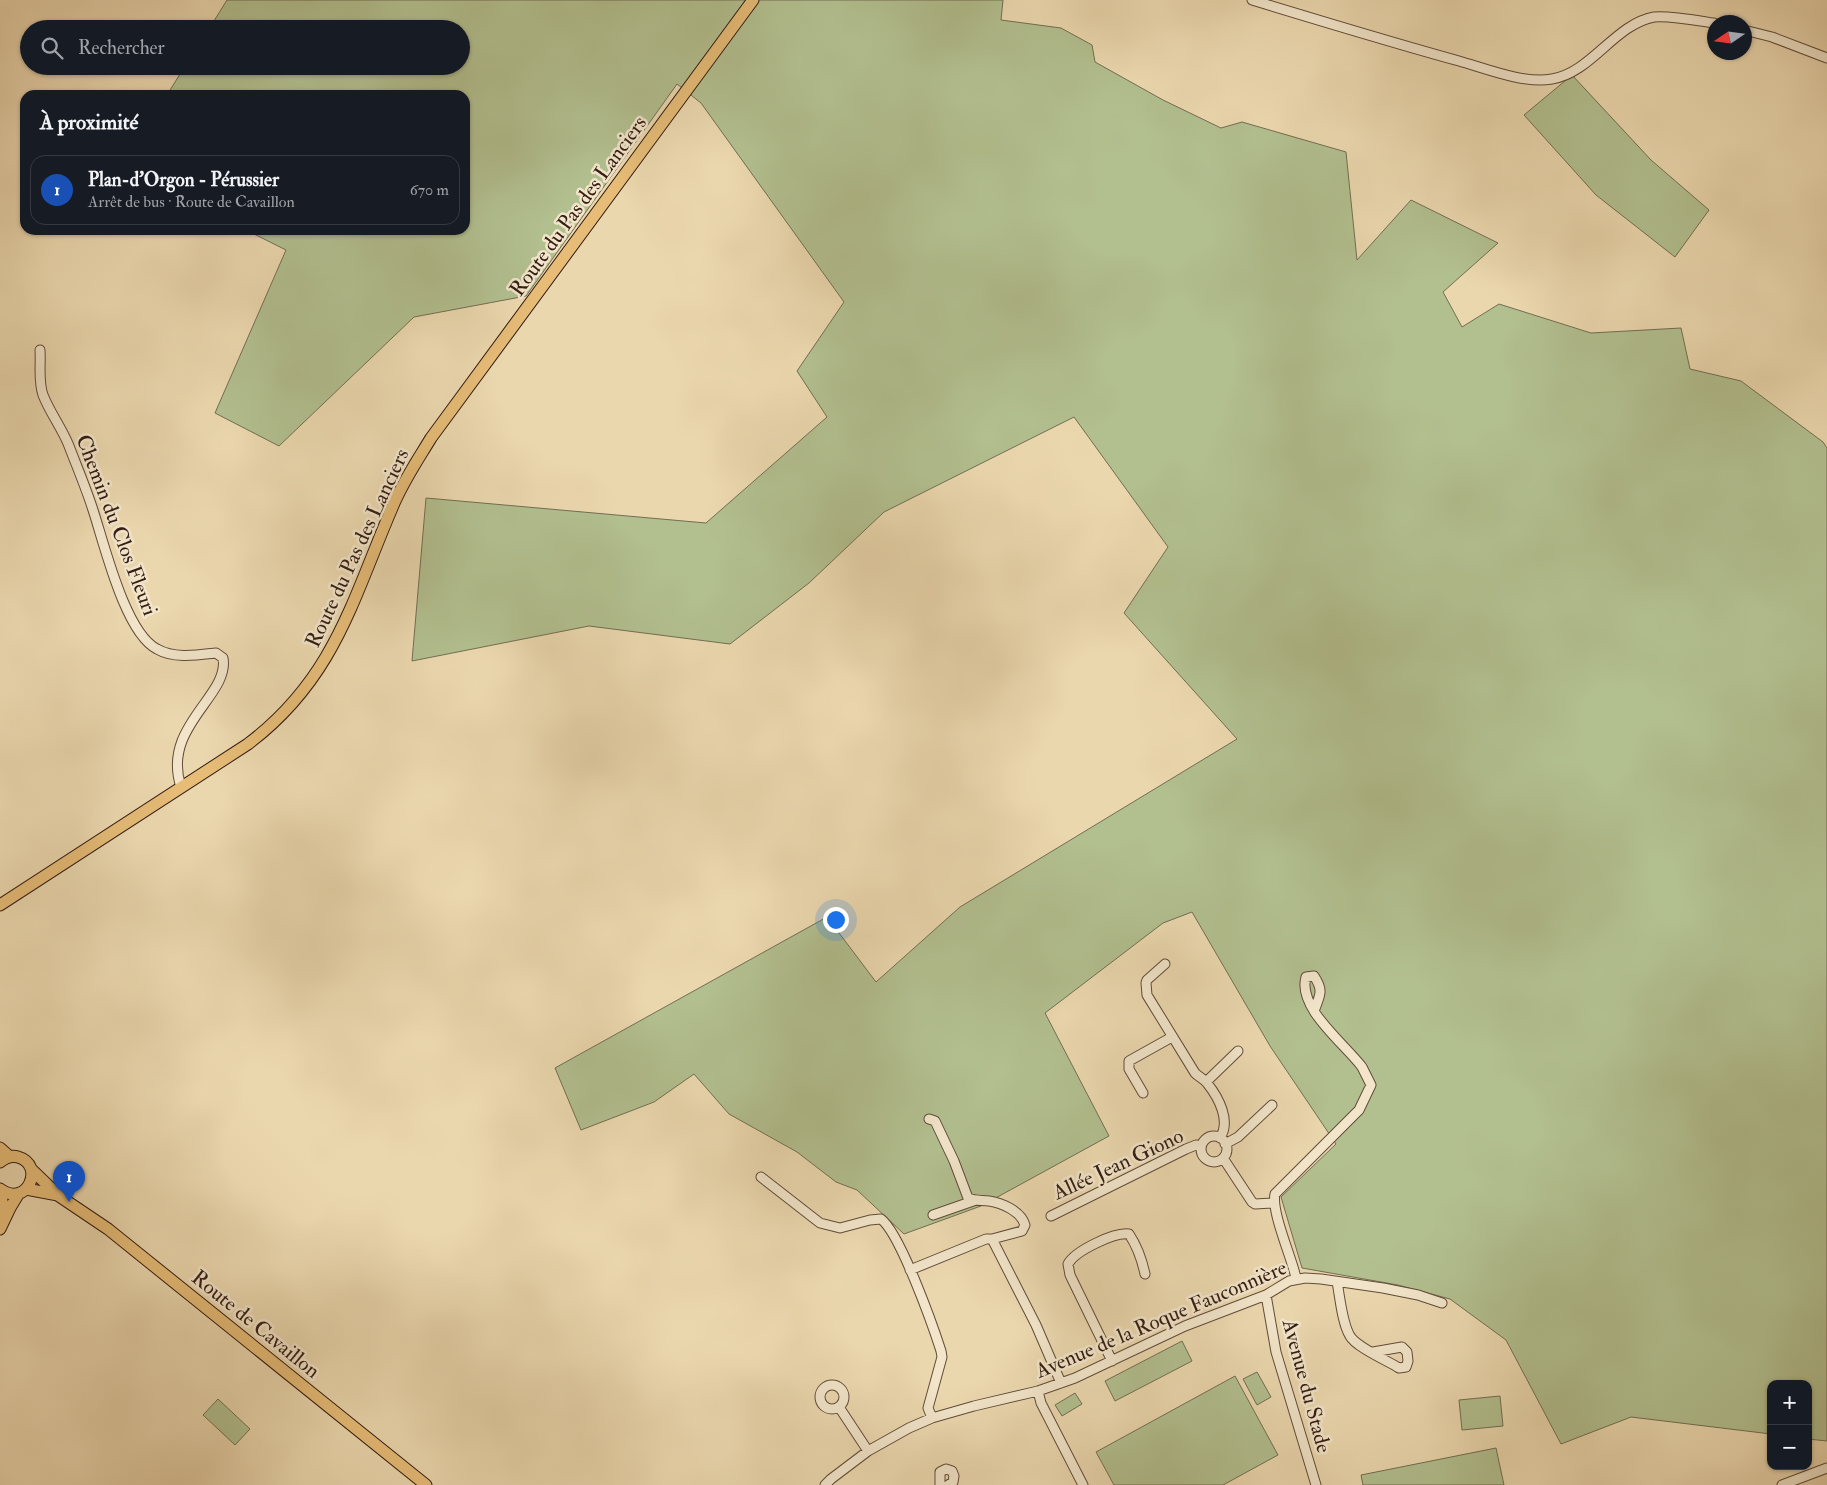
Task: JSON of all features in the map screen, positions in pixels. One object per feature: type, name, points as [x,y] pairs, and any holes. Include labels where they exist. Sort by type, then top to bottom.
[{"type":"main road","name":"Route du Pas des Lanciers","points":[[0,905],[262,733],[297,697],[319,669],[348,615],[392,506],[431,438],[753,0]]},
{"type":"main road","points":[[0,1148],[5,1159]]},
{"type":"main road","name":"Route de Cavaillon","points":[[5,1159],[23,1159],[59,1196],[108,1229],[426,1485]]},
{"type":"main road","points":[[0,1229],[10,1208],[31,1180],[31,1169]]},
{"type":"main road","points":[[0,1190],[2,1201],[0,1216]]},
{"type":"main road","name":"Route de Cavaillon","points":[[0,1190],[9,1194],[22,1191],[48,1192],[59,1196]]},
{"type":"street","points":[[1252,0],[1386,41],[1537,81],[1554,79],[1570,73],[1636,23],[1655,17],[1707,22]]},
{"type":"street","points":[[1752,32],[1772,37],[1827,58]]},
{"type":"street","name":"Chemin du Clos Fleuri","points":[[40,350],[40,385],[43,395],[68,443],[93,510],[115,580],[132,622],[156,649],[174,654],[194,656],[216,653],[223,658],[225,667],[216,686],[186,729],[178,752],[176,773],[181,787]]},
{"type":"street","points":[[1166,964],[1147,980],[1146,990],[1151,1003],[1195,1073],[1206,1082],[1224,1113],[1226,1121],[1222,1141],[1226,1151],[1223,1158],[1215,1162],[1207,1161],[1202,1155],[1201,1146],[1208,1138],[1214,1136],[1222,1141],[1238,1137],[1272,1105]]},
{"type":"street","points":[[1296,1278],[1274,1203],[1275,1194],[1359,1110],[1371,1084],[1362,1067],[1314,1011]]},
{"type":"street","points":[[1143,1094],[1129,1069],[1129,1061],[1172,1037]]},
{"type":"street","points":[[1206,1082],[1238,1051]]},
{"type":"street","points":[[910,1270],[986,1239],[1022,1231],[1025,1228],[1024,1222],[1014,1210],[987,1201],[968,1198],[954,1161],[935,1121],[929,1119]]},
{"type":"street","name":"Allée Jean Giono","points":[[1051,1216],[1186,1149],[1196,1145],[1201,1146]]},
{"type":"street","points":[[1223,1158],[1252,1202],[1255,1204],[1274,1203]]},
{"type":"street","points":[[762,1177],[820,1223],[840,1228],[881,1219],[892,1231],[910,1270],[941,1352],[942,1357],[928,1408],[932,1418]]},
{"type":"street","points":[[933,1215],[976,1200]]},
{"type":"street","points":[[1112,1361],[1070,1275],[1068,1264],[1074,1255],[1112,1236],[1129,1234],[1142,1261],[1144,1274]]},
{"type":"street","points":[[992,1239],[1036,1325],[1061,1383]]},
{"type":"street","name":"Avenue de la Roque Fauconnière","points":[[825,1485],[868,1451],[909,1428],[932,1418],[1038,1391],[1075,1378],[1185,1326],[1266,1295],[1296,1278],[1321,1279],[1384,1288],[1418,1295],[1442,1303]]},
{"type":"street","points":[[1338,1282],[1348,1334],[1359,1345],[1373,1352]]},
{"type":"street","name":"Avenue du Stade","points":[[1266,1295],[1276,1352],[1316,1485]]},
{"type":"street","points":[[1038,1391],[1042,1403],[1083,1485]]},
{"type":"street","points":[[838,1407],[868,1451]]},
{"type":"street","points":[[1782,1485],[1827,1468]]},
{"type":"street","points":[[940,1485],[940,1472],[946,1469],[952,1471],[954,1476],[953,1482],[948,1485]]},
{"type":"green space","points":[[227,0],[1003,0],[1001,20],[1061,28],[1092,45],[1095,62],[1163,100],[1221,128],[1242,122],[1346,152],[1357,260],[1411,200],[1498,243],[1443,292],[1462,327],[1499,304],[1591,333],[1681,328],[1690,369],[1741,381],[1823,442],[1827,448],[1827,1441],[1812,1439],[1812,1380],[1767,1380],[1767,1434],[1631,1417],[1561,1444],[1506,1340],[1450,1299],[1398,1285],[1302,1268],[1281,1197],[1336,1144],[1270,1046],[1192,912],[1163,923],[1045,1013],[1109,1136],[981,1206],[904,1234],[857,1190],[836,1182],[797,1152],[729,1114],[694,1074],[654,1102],[581,1130],[555,1068],[827,917],[876,982],[960,907],[1237,739],[1124,613],[1168,547],[1074,417],[884,512],[809,583],[730,644],[589,626],[412,661],[426,498],[706,523],[827,417],[797,371],[844,302],[701,103],[677,84],[526,296],[414,317],[279,446],[215,413],[286,250],[256,235],[470,235],[470,90],[170,90],[179,75],[470,75],[470,20],[215,20]]},
{"type":"green space","points":[[1572,75],[1651,160],[1709,210],[1675,257],[1596,195],[1524,115]]},
{"type":"green space","points":[[1182,1341],[1192,1361],[1115,1401],[1105,1381]]},
{"type":"green space","points":[[1257,1372],[1271,1397],[1257,1405],[1243,1379]]},
{"type":"green space","points":[[1235,1376],[1278,1455],[1223,1485],[1114,1485],[1096,1452]]},
{"type":"green space","points":[[1075,1393],[1082,1404],[1062,1416],[1055,1405]]},
{"type":"green space","points":[[1500,1396],[1503,1426],[1462,1430],[1459,1400]]},
{"type":"green space","points":[[218,1399],[250,1429],[235,1445],[203,1415]]},
{"type":"green space","points":[[1496,1448],[1504,1485],[1363,1485],[1361,1475]]},
{"type":"place","name":"Plan-d'Orgon - Pérussier","points":[[69,1202]]}]
